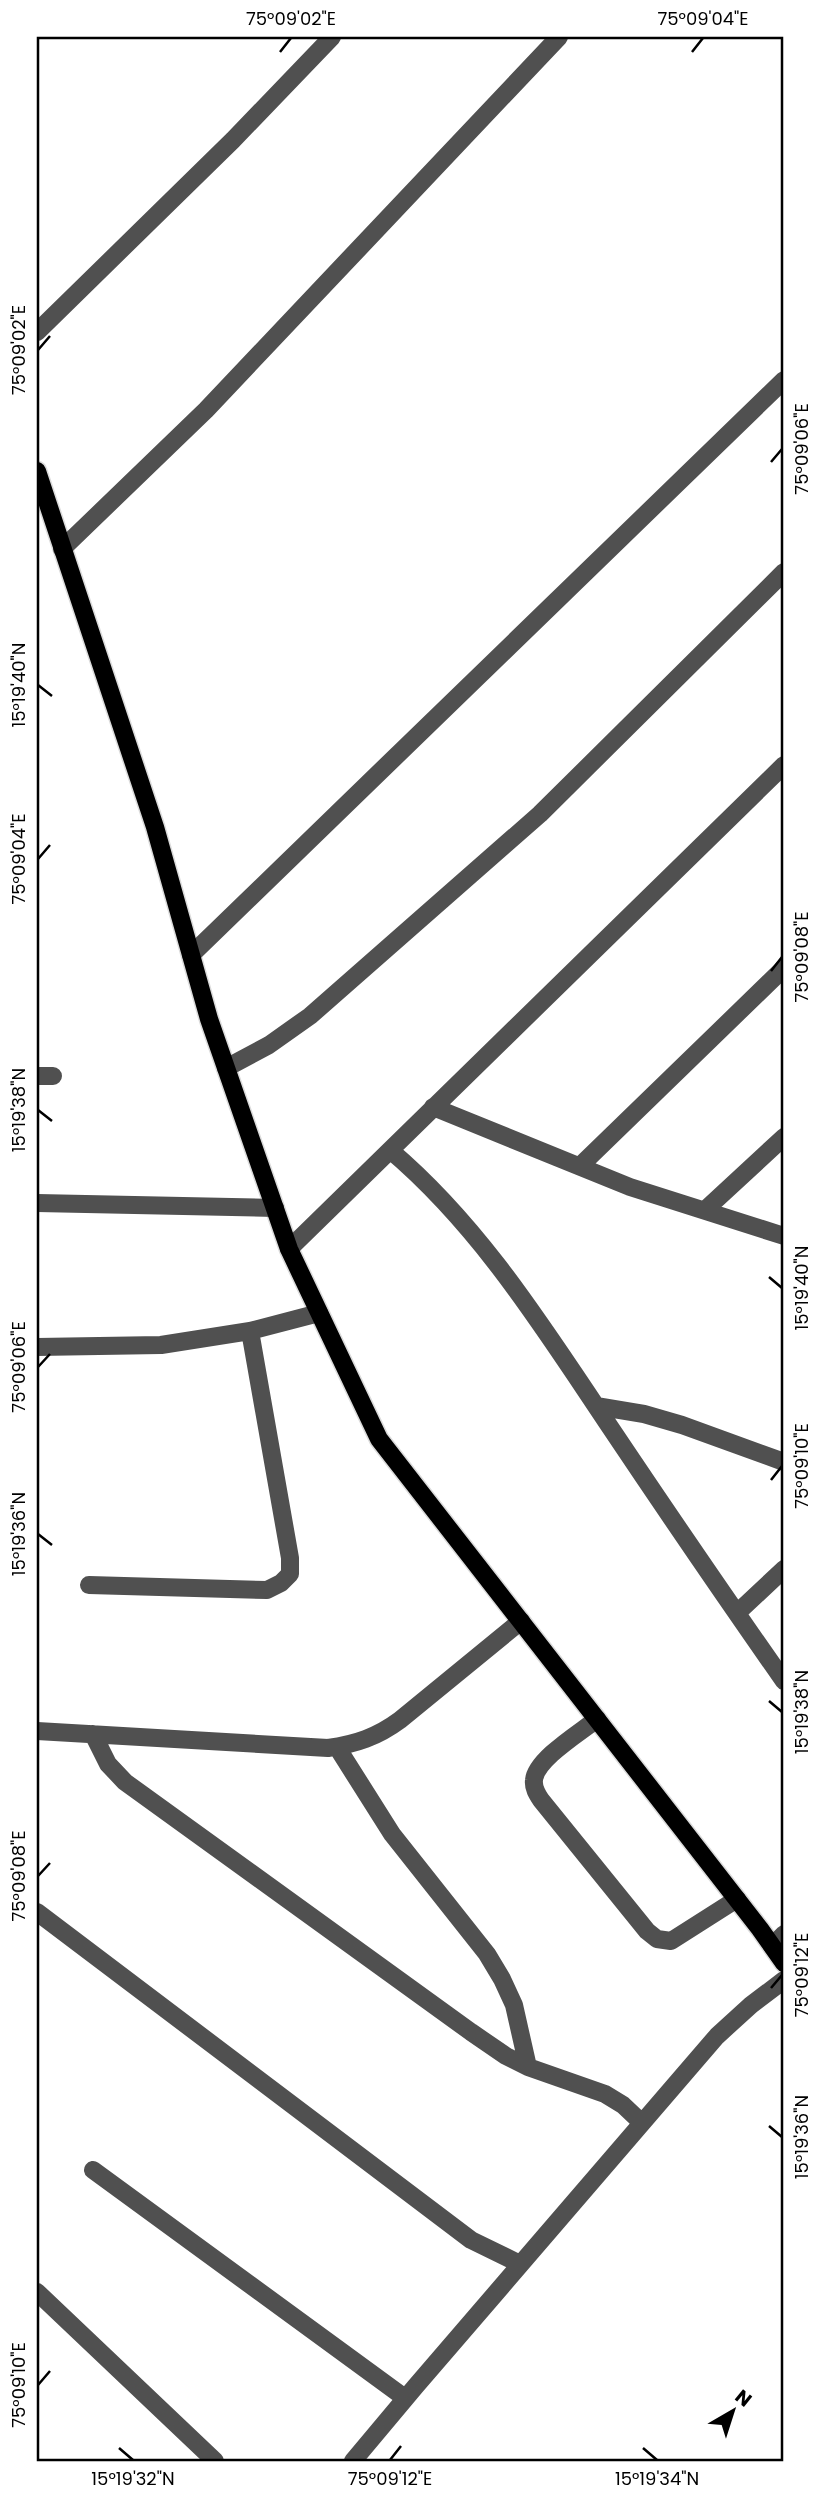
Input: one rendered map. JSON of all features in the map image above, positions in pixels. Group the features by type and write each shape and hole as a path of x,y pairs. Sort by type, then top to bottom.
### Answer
{"main road":[{"path":"37,471 155,827 209,1019 289,1249 379,1439 737,1899 778,1940 784,1963"}],"street":[{"path":"37,332 233,140 332,37"},
{"path":"62,549 206,410 559,37"},
{"path":"191,955 784,380"},
{"path":"226,1068 269,1045 310,1016 529,823 784,572"},
{"path":"289,1249 784,765"},
{"path":"580,1166 784,968"},
{"path":"433,1107 630,1186 784,1236"},
{"path":"705,1210 784,1136"},
{"path":"390,1150 420,1175 487,1251 531,1310 784,1681"},
{"path":"37,1203 275,1208"},
{"path":"37,1347 161,1345 250,1331 319,1313"},
{"path":"89,1585 267,1590 281,1583 290,1574 290,1558 250,1331"},
{"path":"596,1406 644,1414 682,1425 784,1462"},
{"path":"737,1613 784,1569"},
{"path":"37,1731 337,1747 360,1743 380,1734 521,1621"},
{"path":"597,1719 541,1763 534,1777 534,1789 541,1800 647,1931 657,1939 671,1941 737,1899"},
{"path":"93,1734 108,1764 125,1783 471,2032 506,2056 528,2067 605,2094 623,2105 642,2123"},
{"path":"337,1747 391,1834 487,1954 502,1979 514,2005 528,2067"},
{"path":"37,1912 471,2240 520,2264"},
{"path":"353,2461 717,2036 784,1980"},
{"path":"93,2170 405,2398"},
{"path":"37,2292 215,2461"}]}
